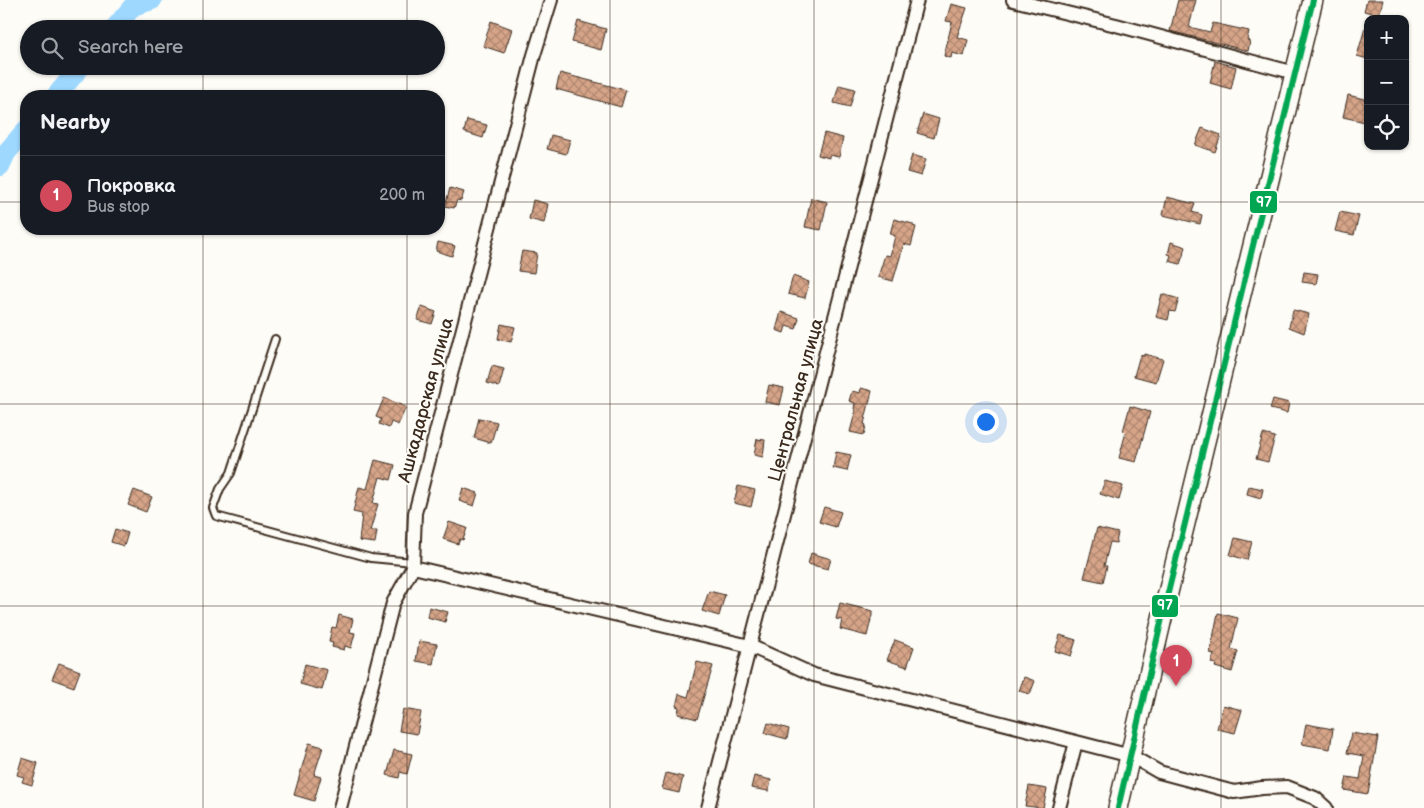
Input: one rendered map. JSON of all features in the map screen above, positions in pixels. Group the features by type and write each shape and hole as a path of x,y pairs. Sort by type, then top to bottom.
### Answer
{"main road":[{"path":"1118,808 1166,601 1313,0"}],"street":[{"name":"Ашкадарская улица","path":"340,808 393,603 413,564 415,513 534,54 551,0"},
{"name":"Центральная улица","path":"708,808 918,0"},
{"path":"1013,0 1116,25 1295,73"},
{"path":"413,564 750,646 814,675 1131,756 1159,772 1234,792 1287,787 1315,798 1326,808"},
{"path":"1059,808 1076,742"}],"lane":[{"path":"275,339 231,473 220,489 213,508 216,516 371,558 413,564"}],"building":[{"path":"1178,0 1196,0 1189,27 1210,32 1213,23 1249,31 1247,40 1250,41 1248,51 1170,31"},
{"path":"1367,0 1383,0 1379,15 1364,11"},
{"path":"951,4 967,8 957,37 968,40 964,56 952,53 951,58 944,56 952,22 946,21"},
{"path":"491,21 512,29 504,53 483,46"},
{"path":"578,21 606,29 601,50 572,42"},
{"path":"1364,32 1364,58 1357,56"},
{"path":"1215,61 1236,67 1231,89 1210,83"},
{"path":"560,73 626,90 621,107 556,89"},
{"path":"839,85 855,89 850,107 834,103"},
{"path":"1348,95 1364,99 1364,122 1343,117"},
{"path":"923,114 939,119 934,138 917,133"},
{"path":"467,120 487,125 483,138 464,132"},
{"path":"1202,128 1221,135 1215,152 1195,145"},
{"path":"824,133 843,138 839,157 829,155 829,158 818,155"},
{"path":"551,135 570,140 566,154 547,149"},
{"path":"912,155 926,159 921,176 907,172"},
{"path":"450,188 464,192 461,201 457,200 454,208 445,206"},
{"path":"1167,197 1195,204 1192,212 1202,215 1200,224 1163,215"},
{"path":"811,198 827,202 821,230 805,227"},
{"path":"533,200 548,204 544,223 529,219"},
{"path":"1340,212 1359,216 1354,235 1335,231"},
{"path":"894,219 913,224 916,227 911,246 904,244 893,281 878,277 885,255 890,256 895,236 890,234"},
{"path":"438,242 455,246 452,256 436,251"},
{"path":"1171,242 1186,247 1180,264 1169,261 1171,255 1168,254"},
{"path":"522,251 537,253 534,273 518,271"},
{"path":"1304,272 1318,274 1316,284 1302,282"},
{"path":"793,276 809,282 805,298 788,294"},
{"path":"1162,294 1179,299 1175,312 1170,311 1168,320 1156,317"},
{"path":"422,307 436,312 432,324 417,320"},
{"path":"1293,310 1309,314 1304,333 1289,327"},
{"path":"781,312 799,318 796,329 786,326 784,333 776,330"},
{"path":"501,324 515,327 511,342 498,339"},
{"path":"1144,354 1163,359 1156,382 1134,376 1140,355 1144,356"},
{"path":"492,366 504,369 499,387 487,383"},
{"path":"769,385 784,388 780,405 765,402"},
{"path":"861,388 872,391 864,424 866,425 864,435 850,432 856,409 854,409 855,403 849,401 852,391 860,393"},
{"path":"384,398 406,407 398,425 391,422 389,428 379,424 381,419 376,417"},
{"path":"1273,399 1289,403 1287,413 1270,409"},
{"path":"1130,406 1150,412 1136,462 1119,458 1126,432 1123,431"},
{"path":"479,418 497,422 491,443 474,438"},
{"path":"1263,434 1275,437 1268,462 1256,459"},
{"path":"757,439 765,440 763,457 754,455"},
{"path":"836,452 851,455 847,471 833,468"},
{"path":"375,460 395,465 391,480 380,477 373,503 378,504 370,531 377,531 375,543 359,541 362,514 353,512 359,487 367,489"},
{"path":"1105,481 1123,486 1119,500 1100,494"},
{"path":"738,486 755,490 751,507 734,503"},
{"path":"1249,486 1263,489 1261,498 1247,494"},
{"path":"463,488 478,493 474,506 459,501"},
{"path":"134,490 152,497 146,512 128,505"},
{"path":"824,507 841,512 836,527 819,522"},
{"path":"449,522 467,528 463,540 460,539 458,544 443,539"},
{"path":"1097,528 1118,533 1116,543 1110,542 1104,566 1107,566 1103,582 1084,578"},
{"path":"115,529 128,533 124,546 111,542"},
{"path":"1235,538 1252,542 1247,560 1230,555"},
{"path":"811,553 831,559 828,569 808,564"},
{"path":"709,591 725,595 719,616 702,611"},
{"path":"840,603 873,611 867,636 840,629 842,620 836,619"},
{"path":"429,607 448,612 445,622 427,617"},
{"path":"1218,613 1238,618 1231,649 1238,651 1232,672 1215,667 1216,664 1211,663 1214,654 1210,653"},
{"path":"339,615 353,619 350,632 355,633 351,648 345,646 344,650 332,647 333,643 329,642 332,627 336,628"},
{"path":"1060,635 1076,640 1071,656 1055,651"},
{"path":"895,640 914,647 907,667 887,660"},
{"path":"419,641 437,644 433,664 416,661"},
{"path":"697,662 713,666 697,719 678,714 679,707 676,706 679,694 688,697"},
{"path":"59,663 80,671 74,687 52,679"},
{"path":"305,664 327,670 322,690 300,684"},
{"path":"1024,677 1035,681 1030,694 1019,691"},
{"path":"1223,705 1242,710 1235,733 1217,729"},
{"path":"403,709 421,712 417,734 399,731"},
{"path":"768,723 789,729 787,739 765,733"},
{"path":"1306,724 1333,729 1330,749 1302,744"},
{"path":"1351,733 1378,737 1368,794 1344,790 1347,777 1360,779 1364,756 1347,753"},
{"path":"309,743 323,747 314,775 321,777 314,801 294,795"},
{"path":"394,750 412,754 407,774 400,772 399,778 387,775"},
{"path":"22,758 38,763 32,785 22,782 24,777 17,775"},
{"path":"666,773 683,777 679,793 662,789"},
{"path":"754,776 771,780 769,791 751,788"},
{"path":"1029,786 1047,789 1043,808 1025,806"}],"waterway":[{"path":"121,20 133,6 152,0"},
{"path":"61,90 74,75"},
{"path":"0,166 6,153 20,137"}],"transit line":[{"name":"97","path":"1118,808 1166,601 1313,0"}],"place":[{"name":"Покровка","path":"1176,686"}]}
